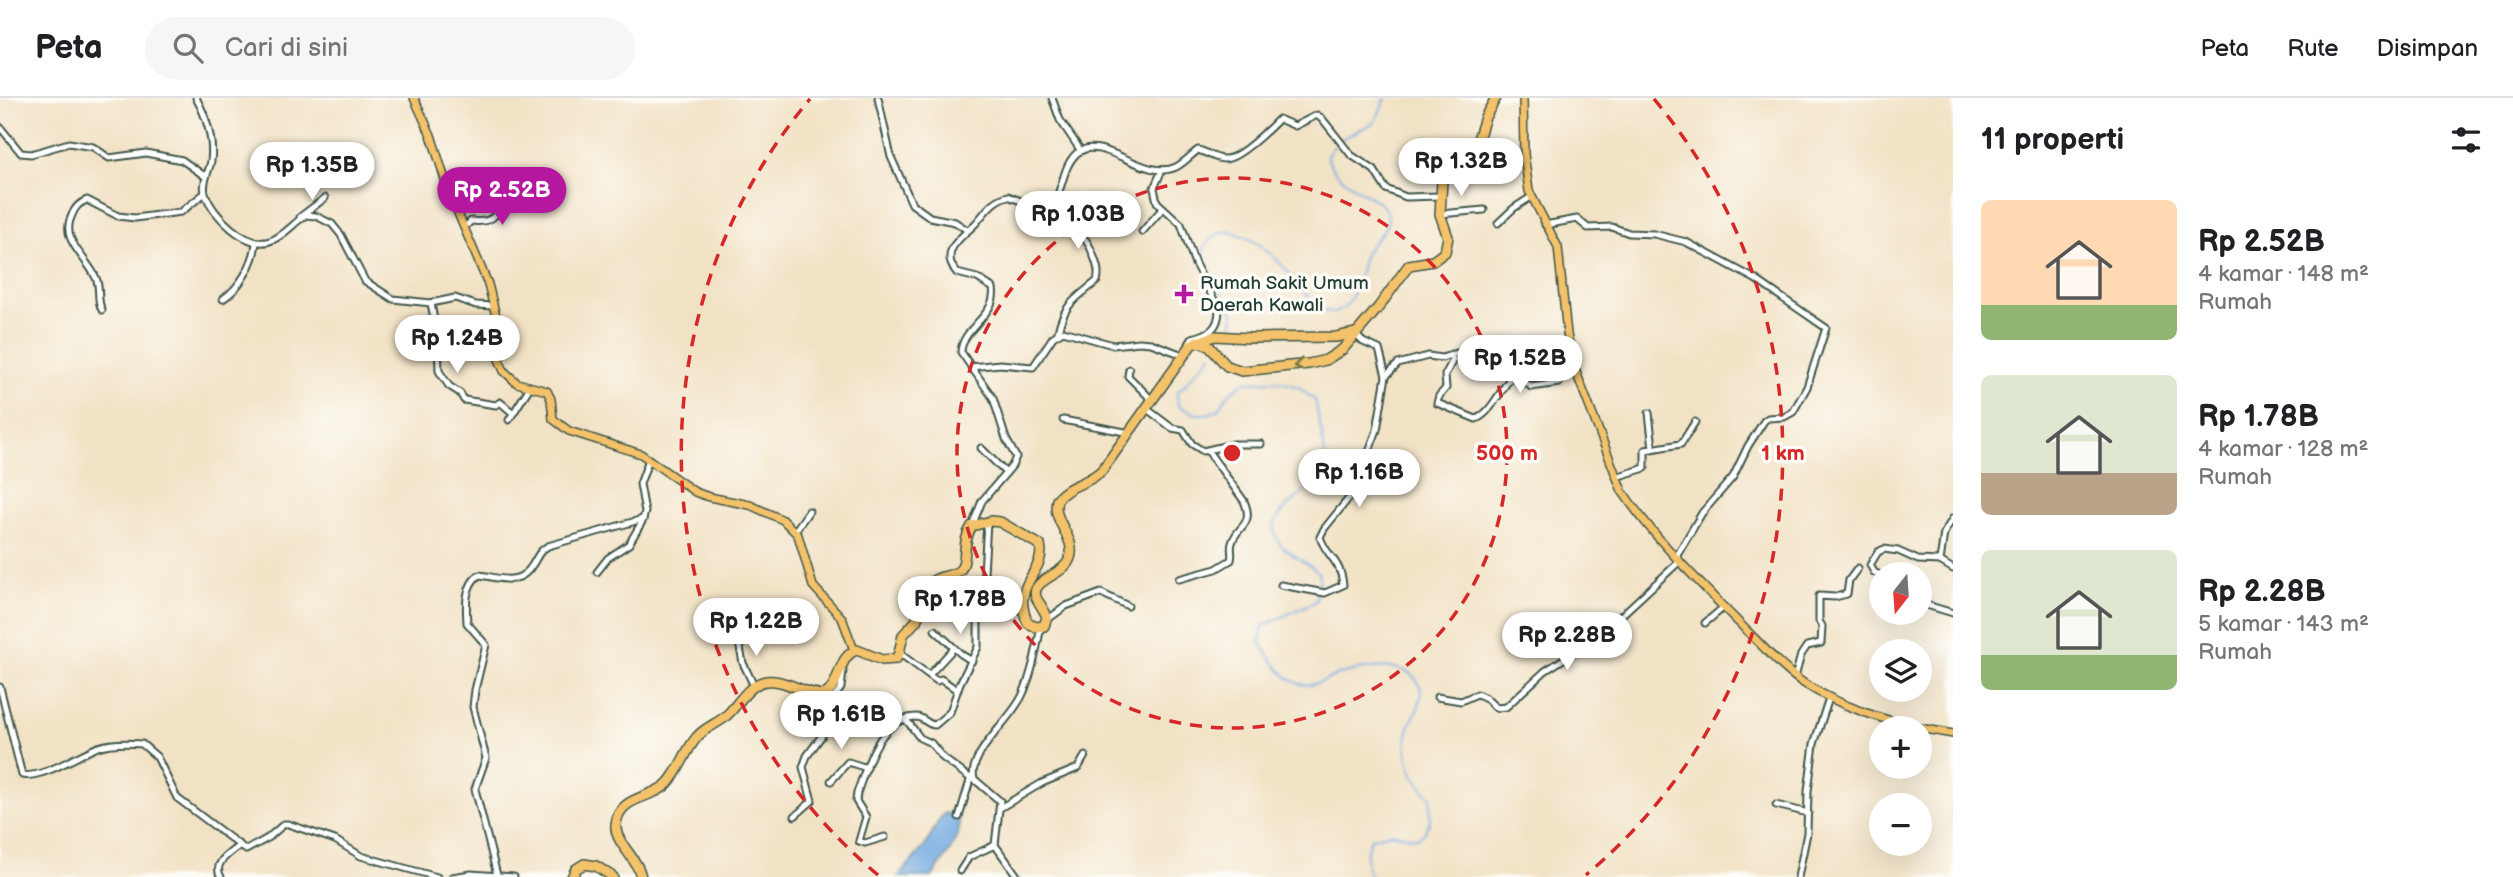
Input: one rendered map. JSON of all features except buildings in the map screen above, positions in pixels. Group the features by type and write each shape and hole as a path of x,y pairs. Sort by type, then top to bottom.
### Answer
{"highway":[{"path":"1190,348 1211,348 1225,365 1251,370 1309,364 1326,360 1338,353 1390,292 1409,265 1433,261 1445,252 1448,237 1440,214 1442,181 1449,168 1472,155 1476,149 1485,117 1496,98"},
{"path":"641,877 634,858 617,833 615,824 619,815 633,800 664,787 699,734 726,717 759,682 770,681 825,695 835,686 845,659 854,650 888,661 896,659 903,635 916,621 933,581 956,573 962,567 964,540 972,526 987,521 1005,524 1040,545 1042,557 1025,587 1023,604 1028,624 1044,624 1046,614 1036,597 1036,588 1041,581 1066,566 1071,552 1057,517 1057,500 1065,491 1098,475 1190,348 1215,336 1336,337 1355,333"},
{"path":"572,877 576,869 584,864 596,866 613,877"}],"main road":[{"path":"414,98 424,116 440,168 488,284 496,321 494,346 504,371 511,380 543,389 548,393 552,419 563,429 649,458 695,492 767,511 783,520 795,531 813,586 847,625 854,650"},
{"path":"1523,98 1524,154 1531,197 1561,254 1570,350 1616,477 1635,509 1678,559 1795,677 1829,698 1872,716"},
{"path":"1932,730 1953,734"}],"street":[{"path":"196,98 203,112 210,140 211,154 205,193 228,226 256,243 278,238 306,211 325,198"},
{"path":"878,98 891,157 912,204 930,217 955,222 967,230"},
{"path":"1052,98 1060,120 1081,151"},
{"path":"972,526 982,501 1016,457 1006,439 993,398 961,352 962,344 988,310 994,294 993,288 987,282 957,273 952,266 953,244 992,203 1006,196 1036,207 1053,203 1067,166 1081,151 1098,149 1162,170 1176,167 1198,150 1228,159 1262,135 1280,118 1296,126 1317,115 1353,157 1374,170 1381,184 1389,191 1406,197 1440,196"},
{"path":"0,127 17,151 26,154 69,143 93,147 109,158 138,152 178,159 206,177"},
{"path":"1058,333 1069,331 1113,345 1139,342 1190,348 1192,338 1211,332 1214,328 1219,309 1195,264 1181,224 1157,202 1154,188 1162,170"},
{"path":"102,310 99,304 98,282 68,234 68,222 78,205 87,200 118,216 135,218 181,212 205,193"},
{"path":"465,227 471,221 484,223 490,220 509,195"},
{"path":"1498,223 1531,197"},
{"path":"971,367 1000,364 1033,367 1058,333 1066,309 1075,298 1097,281 1098,271 1083,234 1074,230 1031,224 1036,207"},
{"path":"1142,232 1163,208"},
{"path":"1440,214 1484,210"},
{"path":"298,220 310,215 332,224 341,235 365,281 396,300 431,303 453,298 476,305 493,306"},
{"path":"1437,697 1461,701 1477,694 1486,698 1496,708 1506,708 1545,671 1607,630 1678,559 1708,505 1733,478 1763,421 1784,417 1793,412 1807,387 1826,328 1755,279 1681,240 1651,233 1627,233 1612,227 1588,228 1577,219 1545,225"},
{"path":"223,299 236,286 252,262 256,243"},
{"path":"431,303 438,343 438,368 447,384 460,393 464,400 496,405 500,402 513,413"},
{"path":"1281,585 1319,592 1340,588 1343,582 1337,561 1322,544 1320,534 1353,493 1377,430 1386,376 1379,349 1363,342 1355,333"},
{"path":"1386,376 1398,364 1429,356 1443,358 1451,354 1509,355 1570,350"},
{"path":"1451,354 1452,360 1444,376 1445,389 1438,397 1437,403 1477,419 1486,412 1505,382 1515,372"},
{"path":"1509,355 1515,372 1533,388 1559,383"},
{"path":"1129,369 1128,376 1150,404 1172,428 1183,430 1197,448 1208,451 1233,444 1261,444"},
{"path":"509,420 530,387"},
{"path":"1649,413 1653,448"},
{"path":"1063,420 1130,433"},
{"path":"1616,477 1645,468 1643,452 1681,444 1695,422"},
{"path":"981,448 1006,473"},
{"path":"1179,579 1216,569 1231,560 1232,542 1245,522 1244,501 1208,451"},
{"path":"597,572 608,558 629,544 644,517 645,506 640,484 649,458"},
{"path":"795,531 809,511"},
{"path":"497,875 475,789 486,758 473,707 486,645 467,623 467,595 470,586 479,575 502,580 511,579 530,569 540,552 548,546 596,534 644,517"},
{"path":"1940,561 1944,533 1953,518"},
{"path":"885,837 865,843 859,841 866,817 857,804 856,797 883,735 904,720 918,717 930,725 936,725 950,712 980,637 978,602 984,574 987,521"},
{"path":"1872,562 1878,552 1884,549 1898,551 1918,561 1940,561 1953,569"},
{"path":"1795,677 1801,655 1807,646 1821,642 1819,595 1835,597 1847,594 1849,580 1858,568"},
{"path":"959,817 979,753 1003,725 1027,685 1044,624 1066,606 1102,593 1128,606"},
{"path":"1705,623 1724,607"},
{"path":"1932,607 1953,613"},
{"path":"935,630 972,661"},
{"path":"738,638 743,663 754,686"},
{"path":"929,675 954,648"},
{"path":"795,816 812,801 803,767 807,756 823,734 833,699 842,686 845,668 852,656 865,653"},
{"path":"899,653 937,681 942,680 957,690"},
{"path":"0,687 22,775 50,771 63,762 83,757 99,747 142,744 157,757 177,798 249,850 284,824 288,824 335,840 360,856 437,877"},
{"path":"1798,877 1806,842 1814,744 1829,698"},
{"path":"904,720 920,738 931,743 944,758 998,799 1000,808 995,845 1018,877"},
{"path":"1000,808 1042,783 1078,768 1085,756"},
{"path":"831,781 849,761 867,768"},
{"path":"1776,805 1808,813"},
{"path":"221,877 217,871 220,862 240,845"},
{"path":"960,871 973,855 995,845"},
{"path":"452,877 471,874 514,877"}],"water":[{"path":"945,813 958,816 958,832 932,877 898,877 926,845"}],"waterway":[{"path":"1342,139 1375,122 1386,98"},
{"path":"1228,334 1234,317 1232,310 1213,282 1203,252 1208,242 1219,233 1235,233 1265,249 1317,306 1336,312 1349,302 1357,285 1366,252 1386,227 1388,217 1379,203 1350,184 1332,167 1327,156 1337,142"},
{"path":"1212,354 1177,393 1178,406 1196,414 1208,414 1219,409 1228,395 1244,382 1279,381 1300,388 1316,401 1324,448 1323,467 1314,483 1279,515 1274,534 1284,548 1319,573 1319,589"},
{"path":"1317,594 1316,601 1263,626 1260,642 1287,677 1294,682 1310,685 1353,671 1386,668 1406,671 1413,676 1421,689 1420,703 1408,730 1407,751 1413,775 1431,798 1430,820 1424,834 1417,838 1390,833 1371,838 1366,858 1371,877"}],"place":[{"name":"Rumah Sakit Umum Daerah Kawali","path":"1184,294"}]}
